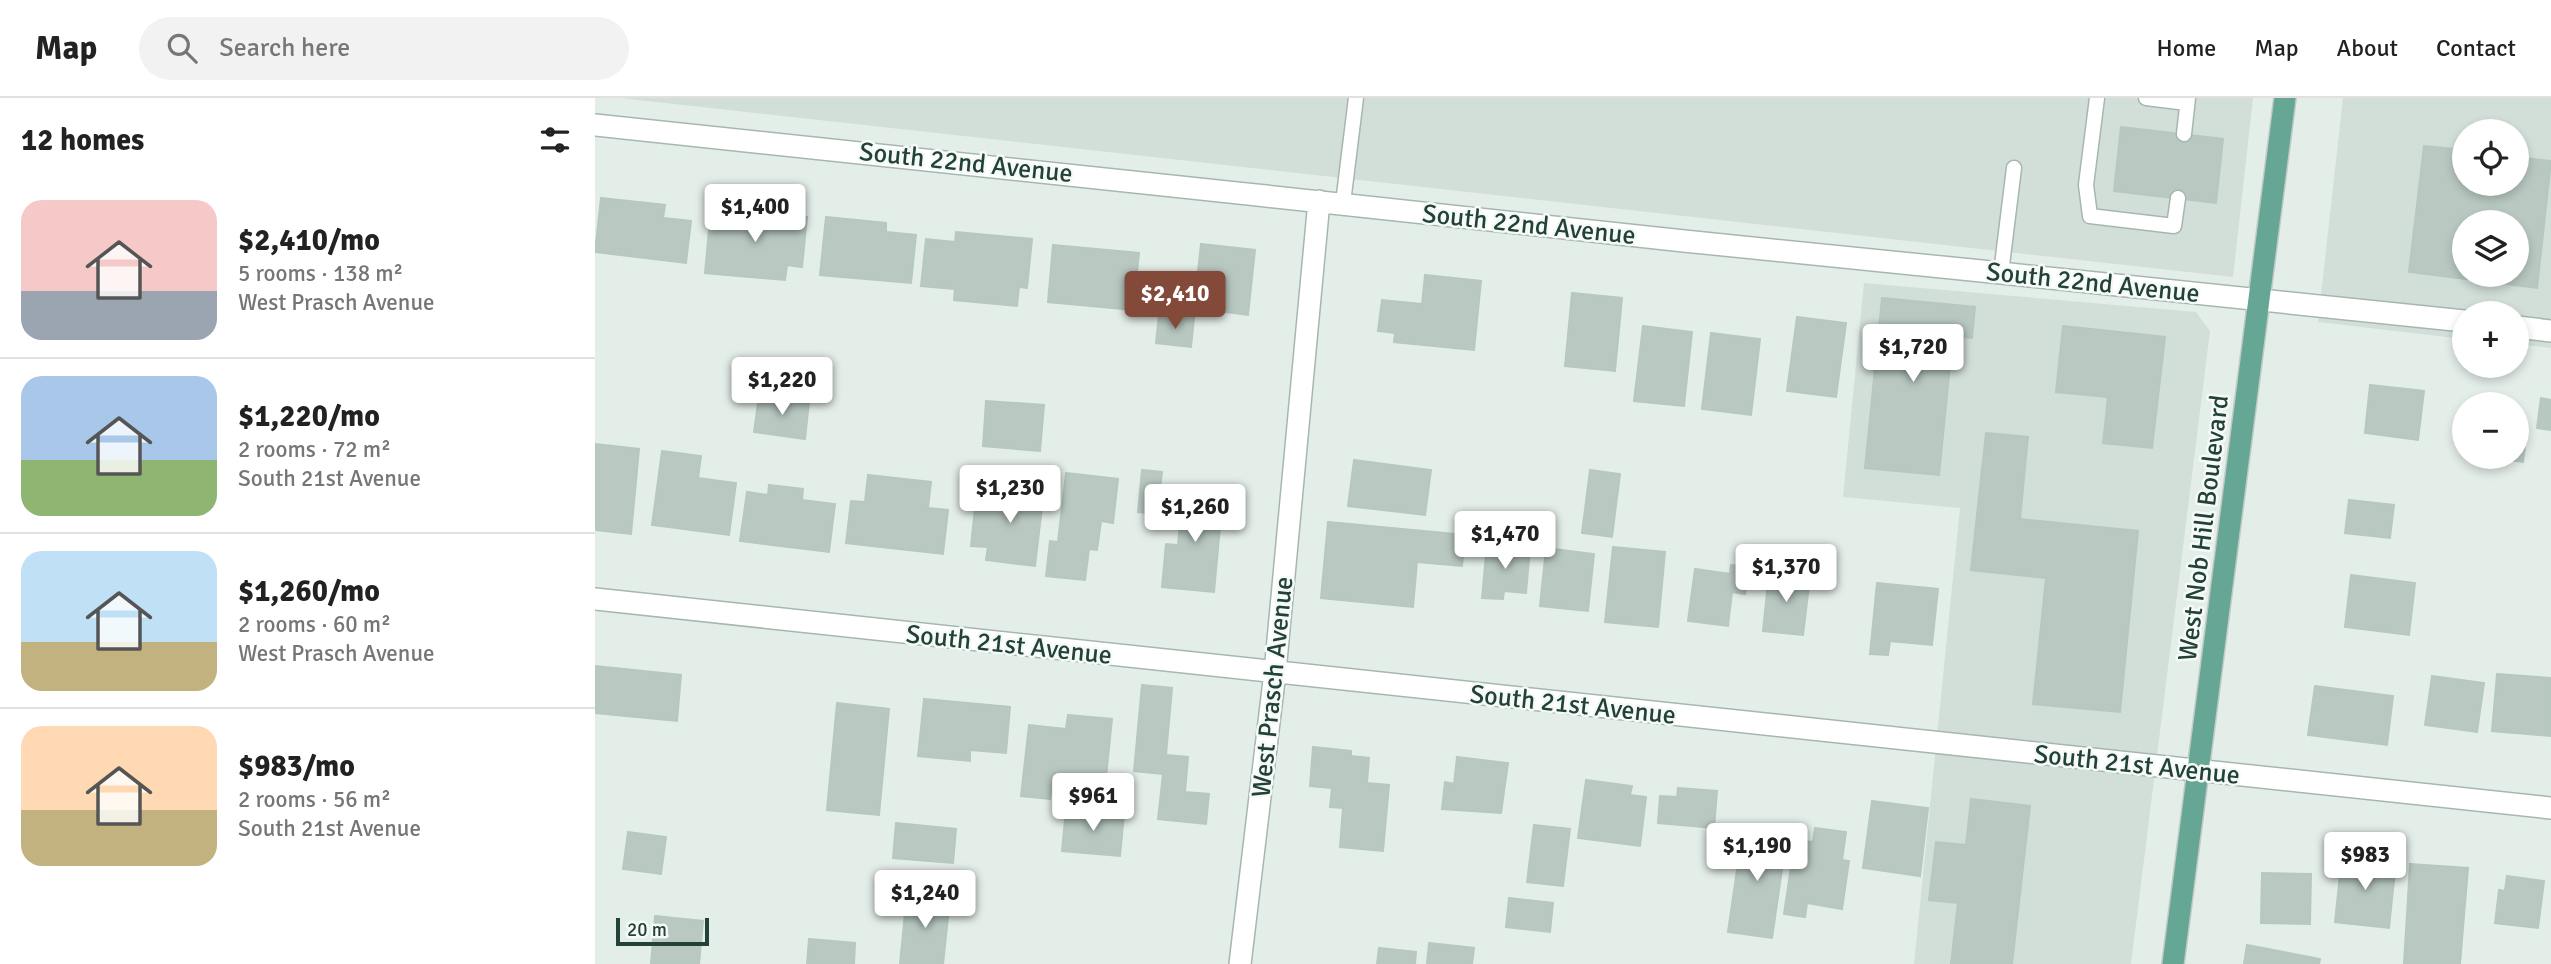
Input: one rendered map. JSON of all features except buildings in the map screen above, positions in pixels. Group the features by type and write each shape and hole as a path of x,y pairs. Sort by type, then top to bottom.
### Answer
{"main road":[{"name":"West Nob Hill Boulevard","path":"2173,964 2262,298 2285,98"}],"street":[{"name":"South 22nd Avenue","path":"595,125 2452,320"},
{"name":"West Prasch Avenue","path":"1240,964 1275,672 1319,201"},
{"path":"2529,328 2551,331"},
{"name":"South 21st Avenue","path":"595,599 2551,808"}],"lane":[{"path":"1343,203 1356,98"},
{"path":"2097,98 2086,184 2090,216 2174,226 2178,198"},
{"path":"2147,98 2187,100 2184,134"},
{"path":"2001,272 2014,168"}],"shaded area":[{"path":"621,98 2253,98 2233,277"},
{"path":"2343,98 2551,98 2551,348 2529,345 2529,301 2452,301 2452,338 2318,322"},
{"path":"1864,283 2196,312 2210,331 2131,964 1914,964 1960,508 1843,497"}]}
